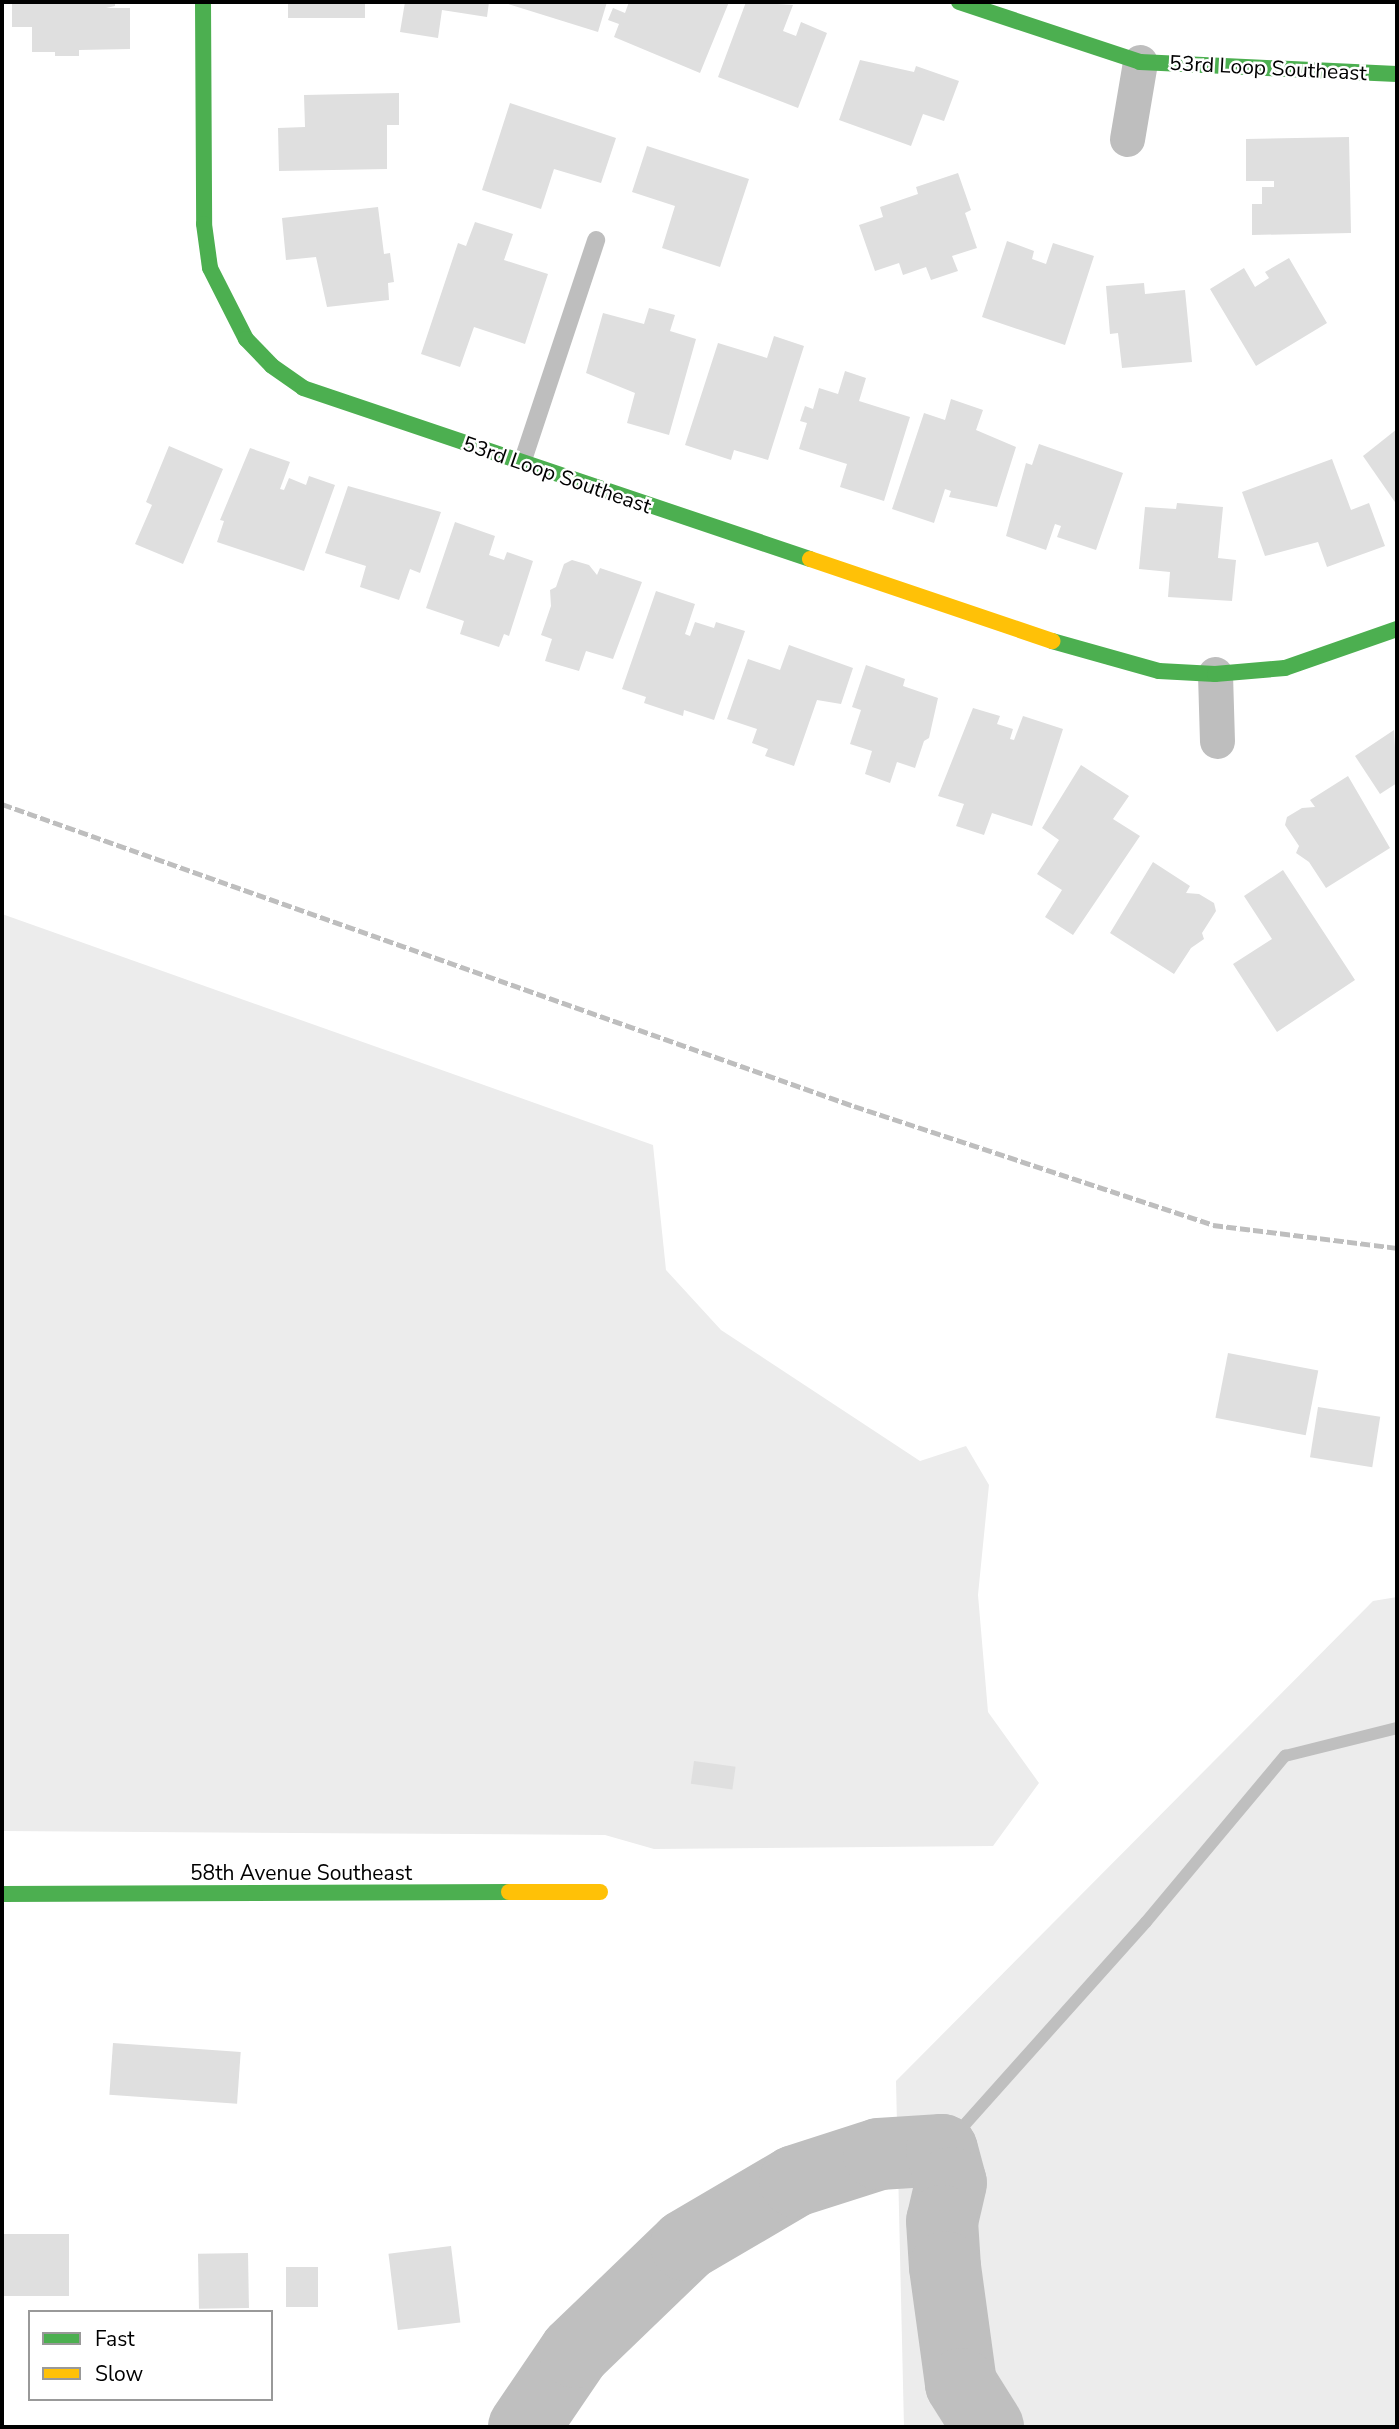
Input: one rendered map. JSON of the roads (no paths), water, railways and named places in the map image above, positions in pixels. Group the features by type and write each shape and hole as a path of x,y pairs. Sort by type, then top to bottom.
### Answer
{"street":[{"name":"53rd Loop Southeast","path":"203,2 204,223 210,268 246,339 272,366 303,388 1101,658 1159,671 1215,674 1285,668 1397,629"},
{"name":"53rd Loop Southeast","path":"959,2 1140,62 1397,74"},
{"name":"53rd Loop Southeast","path":"1127,139 1140,62"},
{"path":"1215,674 1217,741"},
{"name":"58th Avenue Southeast","path":"2,1894 600,1892"}],"lane":[{"path":"522,463 596,240"}],"waterway":[{"path":"942,2150 1146,1922 1285,1756 1397,1728"},
{"path":"524,2427 575,2352 686,2245 795,2181 879,2154 942,2150 951,2183 942,2221 945,2267 961,2384 988,2427"}],"railway":[{"path":"2,804 854,1106 1213,1225 1397,1248"}]}
